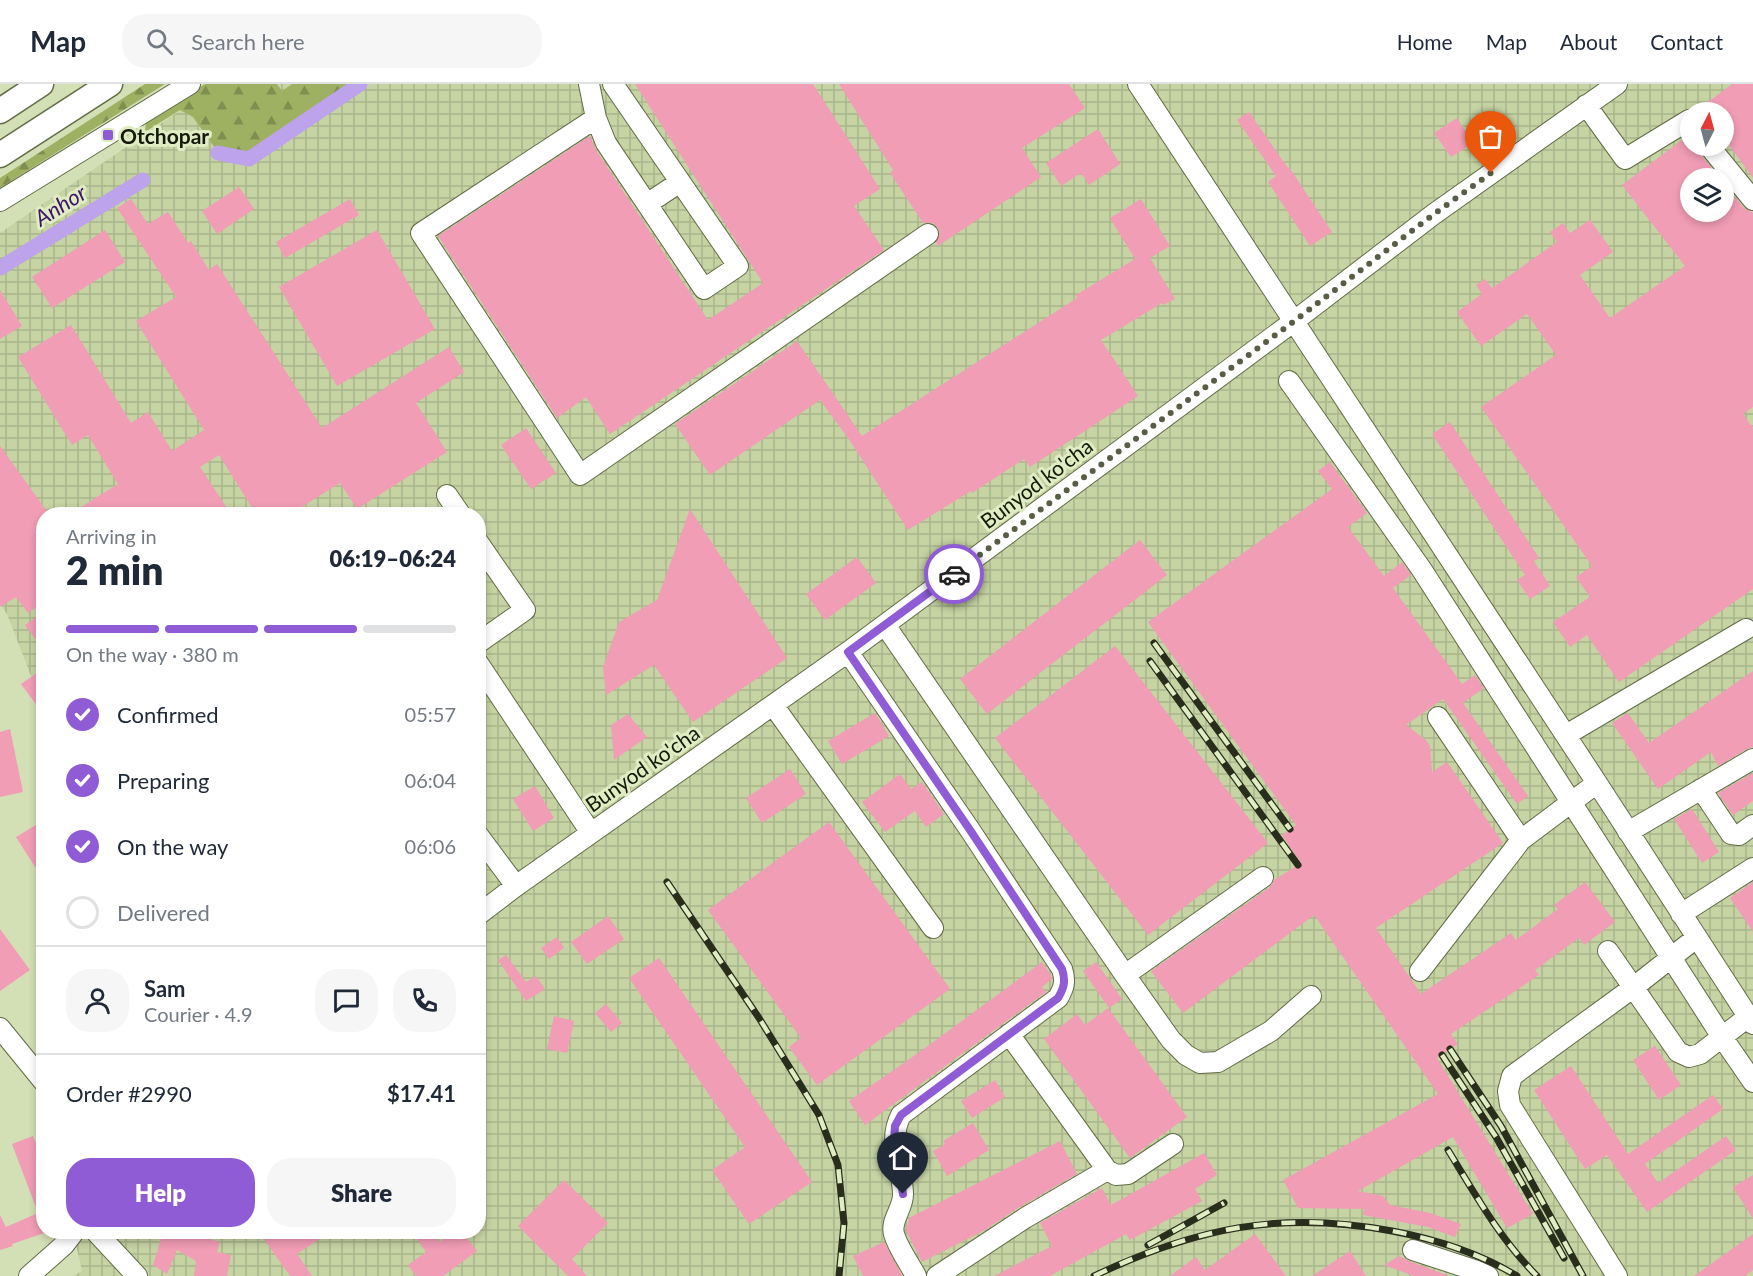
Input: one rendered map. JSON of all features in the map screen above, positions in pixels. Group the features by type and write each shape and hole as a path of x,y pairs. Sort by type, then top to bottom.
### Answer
{"main road":[{"path":"0,111 41,84"},
{"path":"0,155 110,84"}],"street":[{"path":"0,201 190,84"},
{"path":"589,84 596,118 606,143 704,289 738,266 613,84"},
{"path":"1138,84 1751,1021 1722,1037 1700,1054 1689,1057 1678,1052 1608,951"},
{"name":"Bunyod ko'cha","path":"486,909 848,652 1293,322 1434,214 1617,84"},
{"path":"1586,105 1624,159 1680,125"},
{"path":"596,118 421,233 580,475 928,234"},
{"path":"1717,156 1753,200"},
{"path":"647,204 680,182"},
{"path":"1289,381 1422,570 1753,1082"},
{"path":"447,495 455,507"},
{"path":"486,554 525,610 486,637"},
{"path":"885,625 1125,975 1171,1040 1186,1055 1200,1062 1218,1062 1271,1031 1311,996"},
{"path":"1566,735 1746,629"},
{"path":"848,652 970,830 1062,969 1065,978 1058,998 901,1115 895,1126 894,1140 903,1194 902,1204 893,1227 916,1276"},
{"path":"486,675 591,833"},
{"path":"773,705 933,928"},
{"path":"1438,717 1521,840"},
{"path":"1628,832 1753,759"},
{"path":"1420,971 1521,840 1597,783"},
{"path":"1701,789 1731,834 1739,835 1753,825"},
{"path":"486,846 516,886"},
{"path":"1681,914 1753,868"},
{"path":"1125,975 1263,877"},
{"path":"1617,1276 1510,1105 1508,1091 1512,1076 1634,987 1696,938"},
{"path":"0,1028 36,1072"},
{"path":"1009,1034 1107,1170 1116,1175 1128,1174 1173,1144"},
{"path":"937,1276 1025,1218 1107,1170"},
{"path":"32,1275 69,1239"},
{"path":"103,1239 137,1276"},
{"path":"1413,1250 1488,1276"}],"shaded area":[{"path":"219,84 1753,84 1753,1276 73,1276 82,1271 75,1239 486,1239 486,507 36,507 36,689 7,614 0,604 0,233"}],"green space":[{"path":"145,84 165,84 0,188 0,178"},
{"path":"205,84 277,84 282,91 292,84 351,84 248,152 215,148 193,117 180,110 145,132 146,121"}],"building":[{"path":"635,84 813,84 880,189 854,206 884,250 610,434 586,397 557,418 438,236 590,136 596,150 708,320 763,283"},
{"path":"839,84 1069,84 1085,108 1022,148 1041,177 938,246 936,242 940,234 938,228 933,223 923,223 890,173 893,170"},
{"path":"1732,84 1753,84 1753,178 1734,152 1734,102 1708,102"},
{"path":"1249,112 1332,232 1310,246 1268,182 1276,176 1237,120"},
{"path":"1457,118 1473,143 1451,157 1434,133"},
{"path":"1098,129 1120,164 1089,185 1081,173 1061,186 1046,163"},
{"path":"1680,142 1680,156 1702,156 1712,168 1680,168 1680,222 1734,222 1734,196 1744,208 1753,213 1753,407 1743,414 1753,428 1753,589 1619,682 1587,635 1570,647 1553,622 1590,597 1576,577 1592,566 1481,407 1556,355 1527,314 1481,346 1457,312 1482,294 1476,285 1485,279 1492,288 1557,242 1550,232 1563,223 1570,233 1590,220 1613,252 1580,275 1610,318 1685,266 1622,185"},
{"path":"239,187 254,209 217,234 202,211"},
{"path":"131,199 148,224 168,212 188,243 191,241 209,270 217,264 322,428 449,347 464,372 416,403 447,452 360,507 356,507 340,483 302,507 252,507 219,455 200,467 226,507 81,507 118,484 88,435 72,445 18,357 71,325 131,423 148,412 172,451 204,430 136,321 176,297 117,208"},
{"path":"350,199 359,215 285,258 276,242"},
{"path":"1141,199 1170,246 1150,258 1175,299 1163,305 1162,303 1101,340 1138,396 1030,467 1024,459 972,493 971,491 908,530 848,438 820,400 710,475 675,424 797,341 862,436 1077,298 1076,295 1135,259 1110,218"},
{"path":"105,230 125,262 52,308 32,277"},
{"path":"377,230 435,329 337,386 279,287"},
{"path":"0,290 22,326 0,339"},
{"path":"1450,422 1539,558 1534,561 1550,586 1530,599 1517,580 1525,575 1432,434"},
{"path":"526,428 556,473 531,489 501,445"},
{"path":"0,446 44,507 36,507 36,608 28,613 16,597 0,607"},
{"path":"1330,462 1367,513 1348,527 1384,576 1402,562 1411,575 1393,588 1462,684 1475,675 1484,688 1463,703 1528,796 1517,804 1443,699 1406,725 1426,740 1430,746 1432,772 1447,762 1503,843 1376,928 1421,994 1511,933 1516,940 1558,909 1554,905 1585,882 1615,922 1584,945 1579,938 1535,970 1539,975 1451,1034 1458,1044 1437,1058 1533,1214 1507,1228 1453,1137 1358,1191 1383,1196 1390,1205 1430,1213 1461,1224 1455,1237 1428,1227 1363,1215 1364,1209 1298,1208 1283,1180 1438,1094 1314,915 1183,1013 1151,971 1270,887 1274,880 1301,863 1282,835 1296,825 1148,622 1332,489 1318,471"},
{"path":"690,509 787,658 693,722 654,665 606,695 603,667 619,622 657,600"},
{"path":"1140,540 1167,575 987,714 960,679"},
{"path":"857,557 876,583 825,620 806,594"},
{"path":"36,617 36,640 25,625"},
{"path":"1115,646 1268,843 1148,935 995,738"},
{"path":"1753,671 1753,747 1718,766 1711,752 1658,789 1612,723 1628,713 1649,743"},
{"path":"36,674 36,704 21,684"},
{"path":"875,713 889,736 842,764 828,741"},
{"path":"628,714 647,737 614,760 611,725"},
{"path":"10,729 23,792 0,797 0,732"},
{"path":"790,769 806,794 762,823 746,798"},
{"path":"1753,773 1753,801 1733,815 1718,793"},
{"path":"900,774 911,789 922,782 944,814 926,827 915,811 885,832 862,802"},
{"path":"535,786 554,818 533,831 513,799"},
{"path":"1692,809 1719,852 1702,863 1674,819"},
{"path":"829,822 950,989 817,1085 789,1047 801,1038 708,910"},
{"path":"36,825 36,868 16,837"},
{"path":"1753,882 1753,932 1730,898"},
{"path":"608,916 624,939 587,964 571,942"},
{"path":"0,929 30,970 0,991"},
{"path":"557,937 564,948 549,959 541,948"},
{"path":"506,955 526,982 536,976 545,989 526,1001 498,960"},
{"path":"659,958 812,1182 749,1224 712,1170 745,1147 629,978"},
{"path":"1042,962 1052,979 1042,987 1046,992 865,1125 849,1101"},
{"path":"1096,962 1122,999 1109,1008 1083,971"},
{"path":"606,1004 622,1023 611,1032 595,1013"},
{"path":"1108,1008 1187,1117 1130,1158 1044,1039 1077,1014 1085,1025"},
{"path":"554,1016 574,1021 567,1053 547,1049"},
{"path":"1655,1046 1681,1085 1659,1100 1633,1060"},
{"path":"1571,1066 1628,1154 1713,1095 1723,1109 1645,1164 1658,1183 1726,1136 1736,1150 1647,1212 1607,1155 1585,1169 1534,1090"},
{"path":"995,1080 1005,1097 972,1118 961,1101"},
{"path":"973,1123 989,1150 947,1176 933,1151 945,1144 943,1141"},
{"path":"33,1136 36,1143 36,1208 12,1144"},
{"path":"1060,1141 1077,1174 985,1230 922,1262 906,1231 909,1218"},
{"path":"1204,1153 1217,1175 1195,1189 1202,1201 1130,1240 1126,1234 1050,1276 994,1276 1052,1246 1040,1223 1102,1188 1111,1205"},
{"path":"1753,1175 1753,1219 1733,1187"},
{"path":"564,1180 608,1223 572,1259 587,1276 568,1276 518,1226"},
{"path":"36,1214 36,1236 0,1250 0,1215 6,1227"},
{"path":"1255,1234 1286,1276 1170,1276 1196,1257 1205,1270"},
{"path":"1753,1234 1753,1270 1745,1276 1694,1276"},
{"path":"161,1239 210,1239 220,1242 217,1252 231,1255 227,1276 194,1276 196,1261 177,1250 167,1274 153,1265"},
{"path":"264,1239 320,1239 297,1254 312,1276 290,1276"},
{"path":"417,1239 437,1239 439,1242 443,1239 468,1239 477,1251 443,1276 416,1276 408,1265 426,1252"},
{"path":"884,1242 902,1276 863,1276 853,1256"},
{"path":"1350,1251 1366,1276 1312,1276"},
{"path":"1399,1256 1449,1276 1414,1276 1384,1265"}],"waterway":[{"name":"Anhor","path":"218,153 249,159 360,84"},
{"name":"Anhor","path":"0,268 143,180"}],"railway":[{"path":"1154,643 1290,829"},
{"path":"1150,661 1298,865"},
{"path":"667,882 759,1018 819,1115 838,1165 844,1223 839,1276"},
{"path":"1450,1049 1501,1126 1583,1276"},
{"path":"1442,1055 1496,1137 1564,1258"},
{"path":"1448,1150 1511,1247 1537,1276"},
{"path":"1148,1245 1224,1203"},
{"path":"1094,1276 1131,1259 1203,1235 1276,1223 1313,1222 1351,1225 1424,1238 1472,1254 1517,1276"}],"way so far":[{"path":"954,574 1491,173"}],"place":[{"name":"Otchopar","path":"108,135"}],"route":[{"path":"903,1194 894,1140 895,1126 901,1115 1058,998 1065,978 1062,969 984,850 848,652 954,574"}]}
